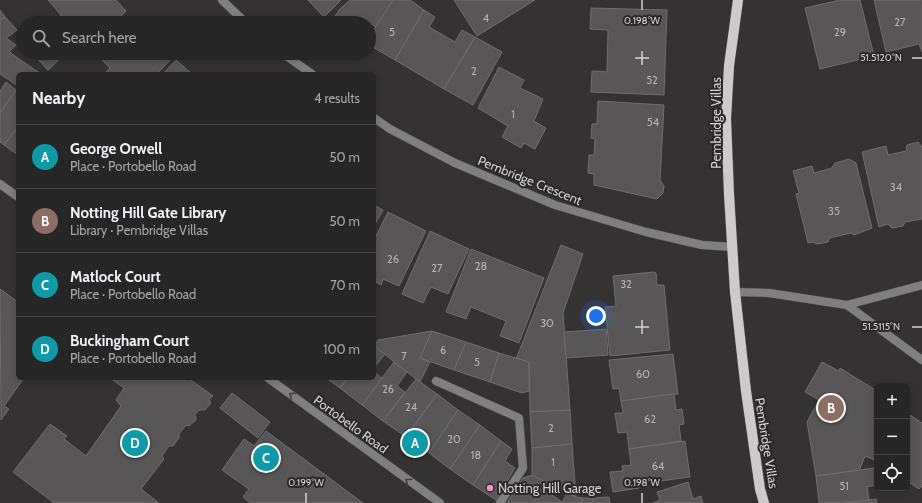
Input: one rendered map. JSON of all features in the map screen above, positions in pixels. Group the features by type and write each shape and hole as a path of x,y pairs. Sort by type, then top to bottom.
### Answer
{"main road":[{"name":"Pembridge Villas","path":"738,0 729,66 726,119 735,292 746,390 764,503"}],"street":[{"path":"222,0 239,16"},
{"path":"292,60 309,72"},
{"name":"Pembridge Crescent","path":"376,119 390,129 455,163 555,205 646,232 702,245 733,247"},
{"path":"0,184 16,196"},
{"path":"735,292 769,293 847,304 922,285"},
{"path":"847,304 922,360"},
{"name":"Portobello Road","path":"271,380 440,503"},
{"path":"436,381 519,418 523,468 500,503"}],"building":[{"path":"48,0 116,0 126,11 121,16 60,16 61,15"},
{"path":"308,0 341,0 325,16 323,16"},
{"path":"350,0 393,0 376,27 376,16 335,16 340,9"},
{"path":"393,0 410,0 424,10 395,60 376,49 376,26"},
{"path":"454,0 535,0 477,36"},
{"path":"840,0 860,0 874,56 820,69 805,8"},
{"path":"874,0 922,0 922,52 919,44 886,52"},
{"path":"591,8 667,10 664,95 591,92 592,71 607,72 608,30 590,29"},
{"path":"0,10 5,17 0,20"},
{"path":"424,10 435,17 429,27 455,42 462,30 475,37 444,89 395,60"},
{"path":"5,17 16,29 16,31 6,38 16,45 9,52 16,57 16,60 21,60 38,72 16,72 16,85 0,74 0,20"},
{"path":"475,37 502,52 473,105 444,89"},
{"path":"39,60 59,60 48,70"},
{"path":"102,60 170,60 159,72 106,72 110,68"},
{"path":"176,60 190,72 165,72"},
{"path":"499,67 524,80 520,88 543,99 534,121 546,128 535,149 524,143 521,148 502,137 508,126 478,108"},
{"path":"6,82 16,90 0,113 0,91"},
{"path":"16,90 16,130 4,145 0,142 0,113"},
{"path":"598,101 664,105 660,180 664,186 663,193 657,199 594,185 594,174 588,173 589,155 594,155 595,139 591,138 592,124 597,124"},
{"path":"16,130 16,154 4,145"},
{"path":"918,142 922,147 922,219 905,222 903,226 892,228 888,224 879,227 862,152 886,146 888,155 906,151 907,145"},
{"path":"849,159 856,163 872,228 854,235 851,233 829,238 828,242 817,244 813,242 808,243 796,194 799,193 793,171 812,166 814,173 832,168 835,163"},
{"path":"376,206 383,210 376,222"},
{"path":"388,212 426,231 399,286 383,279 381,285 376,282 376,236"},
{"path":"430,231 469,249 448,294 431,287 423,303 402,294"},
{"path":"561,245 583,254 563,313 570,410 530,412 529,362 516,359"},
{"path":"471,249 544,278 519,343 500,336 506,321 471,307 466,319 446,312"},
{"path":"656,273 657,285 664,285 670,350 610,356 605,307 616,306 613,276"},
{"path":"0,289 16,301 16,380 23,380 4,406 9,409 1,420"},
{"path":"606,329 608,355 566,358 564,332"},
{"path":"432,331 420,358 430,362 420,382 376,348 378,340"},
{"path":"432,331 466,342 454,370 420,358"},
{"path":"466,342 499,353 490,382 454,370"},
{"path":"376,347 385,354 376,365"},
{"path":"499,353 529,362 529,391 522,393 490,382"},
{"path":"673,354 678,394 621,401 619,388 613,389 609,360"},
{"path":"394,362 407,372 397,386 405,392 383,421 362,405"},
{"path":"822,362 839,371 840,368 874,389 874,460 865,456 859,471 816,476 807,422 819,400 805,392"},
{"path":"376,374 382,378 362,405 340,388 346,380 376,380"},
{"path":"416,379 437,394 406,437 383,421"},
{"path":"113,380 191,380 213,396 209,399 211,403 205,410 199,410 195,415 196,420 189,426 186,425 179,434 179,438 173,446 169,446 162,456 164,459 141,489 159,503 54,503 13,472 50,424 67,436 64,439 86,456 121,406 116,400 124,388"},
{"path":"329,380 346,380 340,388"},
{"path":"232,393 270,422 258,438 220,408"},
{"path":"437,394 458,410 429,453 406,437"},
{"path":"674,394 676,410 682,409 684,424 679,425 681,441 629,449 627,432 618,433 615,413 623,413 621,401"},
{"path":"458,410 480,425 450,469 429,453"},
{"path":"570,410 572,444 532,448 530,412"},
{"path":"910,415 922,423 922,486 919,489 910,483"},
{"path":"480,425 501,441 473,485 450,469"},
{"path":"266,431 363,503 250,503 243,497 249,489 222,470 244,439 254,446"},
{"path":"501,441 512,449 505,461 515,468 496,500 473,485"},
{"path":"685,441 690,477 638,484 639,488 613,492 610,472 623,471 622,466 631,465 629,449"},
{"path":"572,444 576,497 532,475 532,448"},
{"path":"874,468 874,485 867,487 869,500 843,503 819,503 816,476"},
{"path":"532,475 547,483 533,503 507,503 523,478"},
{"path":"688,482 693,499 701,496 703,503 653,503 660,500 657,492"},
{"path":"543,489 562,502 562,503 533,503"},
{"path":"567,493 583,498 581,503 562,503"},
{"path":"609,497 610,503 593,503 593,498"},
{"path":"583,498 593,498 593,503 581,503"},
{"path":"876,499 877,503 843,503 869,500"}],"place":[{"name":"Notting Hill Gate Library","path":"831,408"},
{"name":"Buckingham Court","path":"135,443"},
{"name":"George Orwell","path":"415,443"},
{"name":"Matlock Court","path":"266,458"},
{"name":"Notting Hill Garage","path":"490,488"}]}
